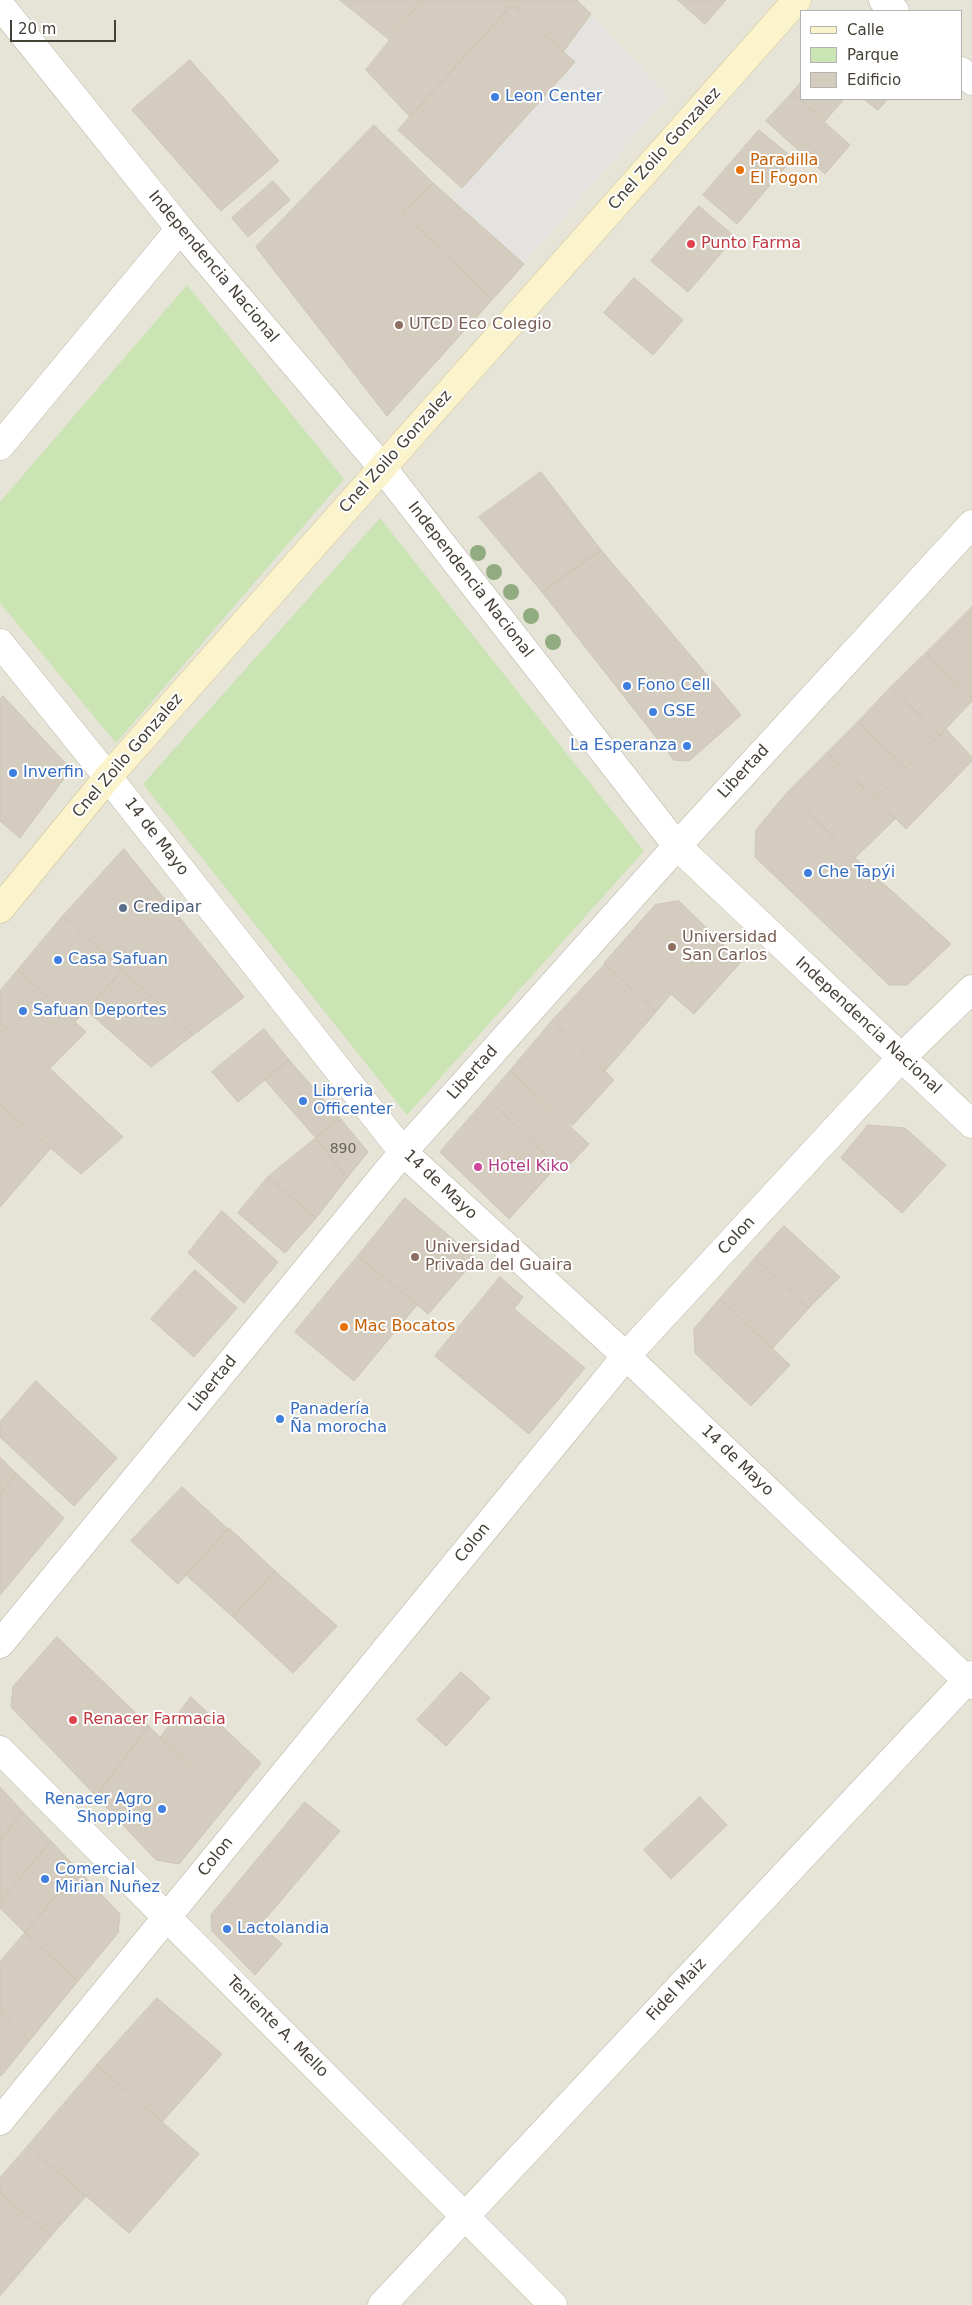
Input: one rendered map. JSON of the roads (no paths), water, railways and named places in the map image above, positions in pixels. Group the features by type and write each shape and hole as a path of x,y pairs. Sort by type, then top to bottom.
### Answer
{"main road":[{"name":"Cnel Zoilo Gonzalez","path":"0,909 108,776 797,0"}],"street":[{"path":"883,0 894,10"},
{"name":"Independencia Nacional","path":"0,5 180,229 382,467 677,846 972,1124"},
{"path":"962,72 972,81"},
{"path":"0,446 180,229"},
{"name":"Libertad","path":"0,1644 403,1152 677,846 972,524"},
{"name":"14 de Mayo","path":"0,643 108,776 403,1152 626,1356 970,1680"},
{"name":"Colon","path":"0,2121 626,1356 901,1058 972,989"},
{"name":"Fidel Maiz","path":"382,2305 970,1680"},
{"name":"Teniente A. Mello","path":"0,1750 553,2305"}],"place":[{"name":"Leon Center","path":"495,97"},
{"name":"Paradilla El Fogon","path":"740,170"},
{"name":"Punto Farma","path":"691,244"},
{"name":"UTCD Eco Colegio","path":"399,325"},
{"name":"Fono Cell","path":"627,686"},
{"name":"GSE","path":"653,712"},
{"name":"La Esperanza","path":"687,746"},
{"name":"Inverfin","path":"13,773"},
{"name":"Che Tapýi","path":"808,873"},
{"name":"Credipar","path":"123,908"},
{"name":"Universidad San Carlos","path":"672,947"},
{"name":"Casa Safuan","path":"58,960"},
{"name":"Safuan Deportes","path":"23,1011"},
{"name":"Libreria Officenter","path":"303,1101"},
{"name":"Hotel Kiko","path":"478,1167"},
{"name":"Universidad Privada del Guaira","path":"415,1257"},
{"name":"Mac Bocatos","path":"344,1327"},
{"name":"Panadería Ña morocha","path":"280,1419"},
{"name":"Renacer Farmacia","path":"73,1720"},
{"name":"Renacer Agro Shopping","path":"162,1809"},
{"name":"Comercial Mirian Nuñez","path":"45,1879"},
{"name":"Lactolandia","path":"227,1929"}]}
